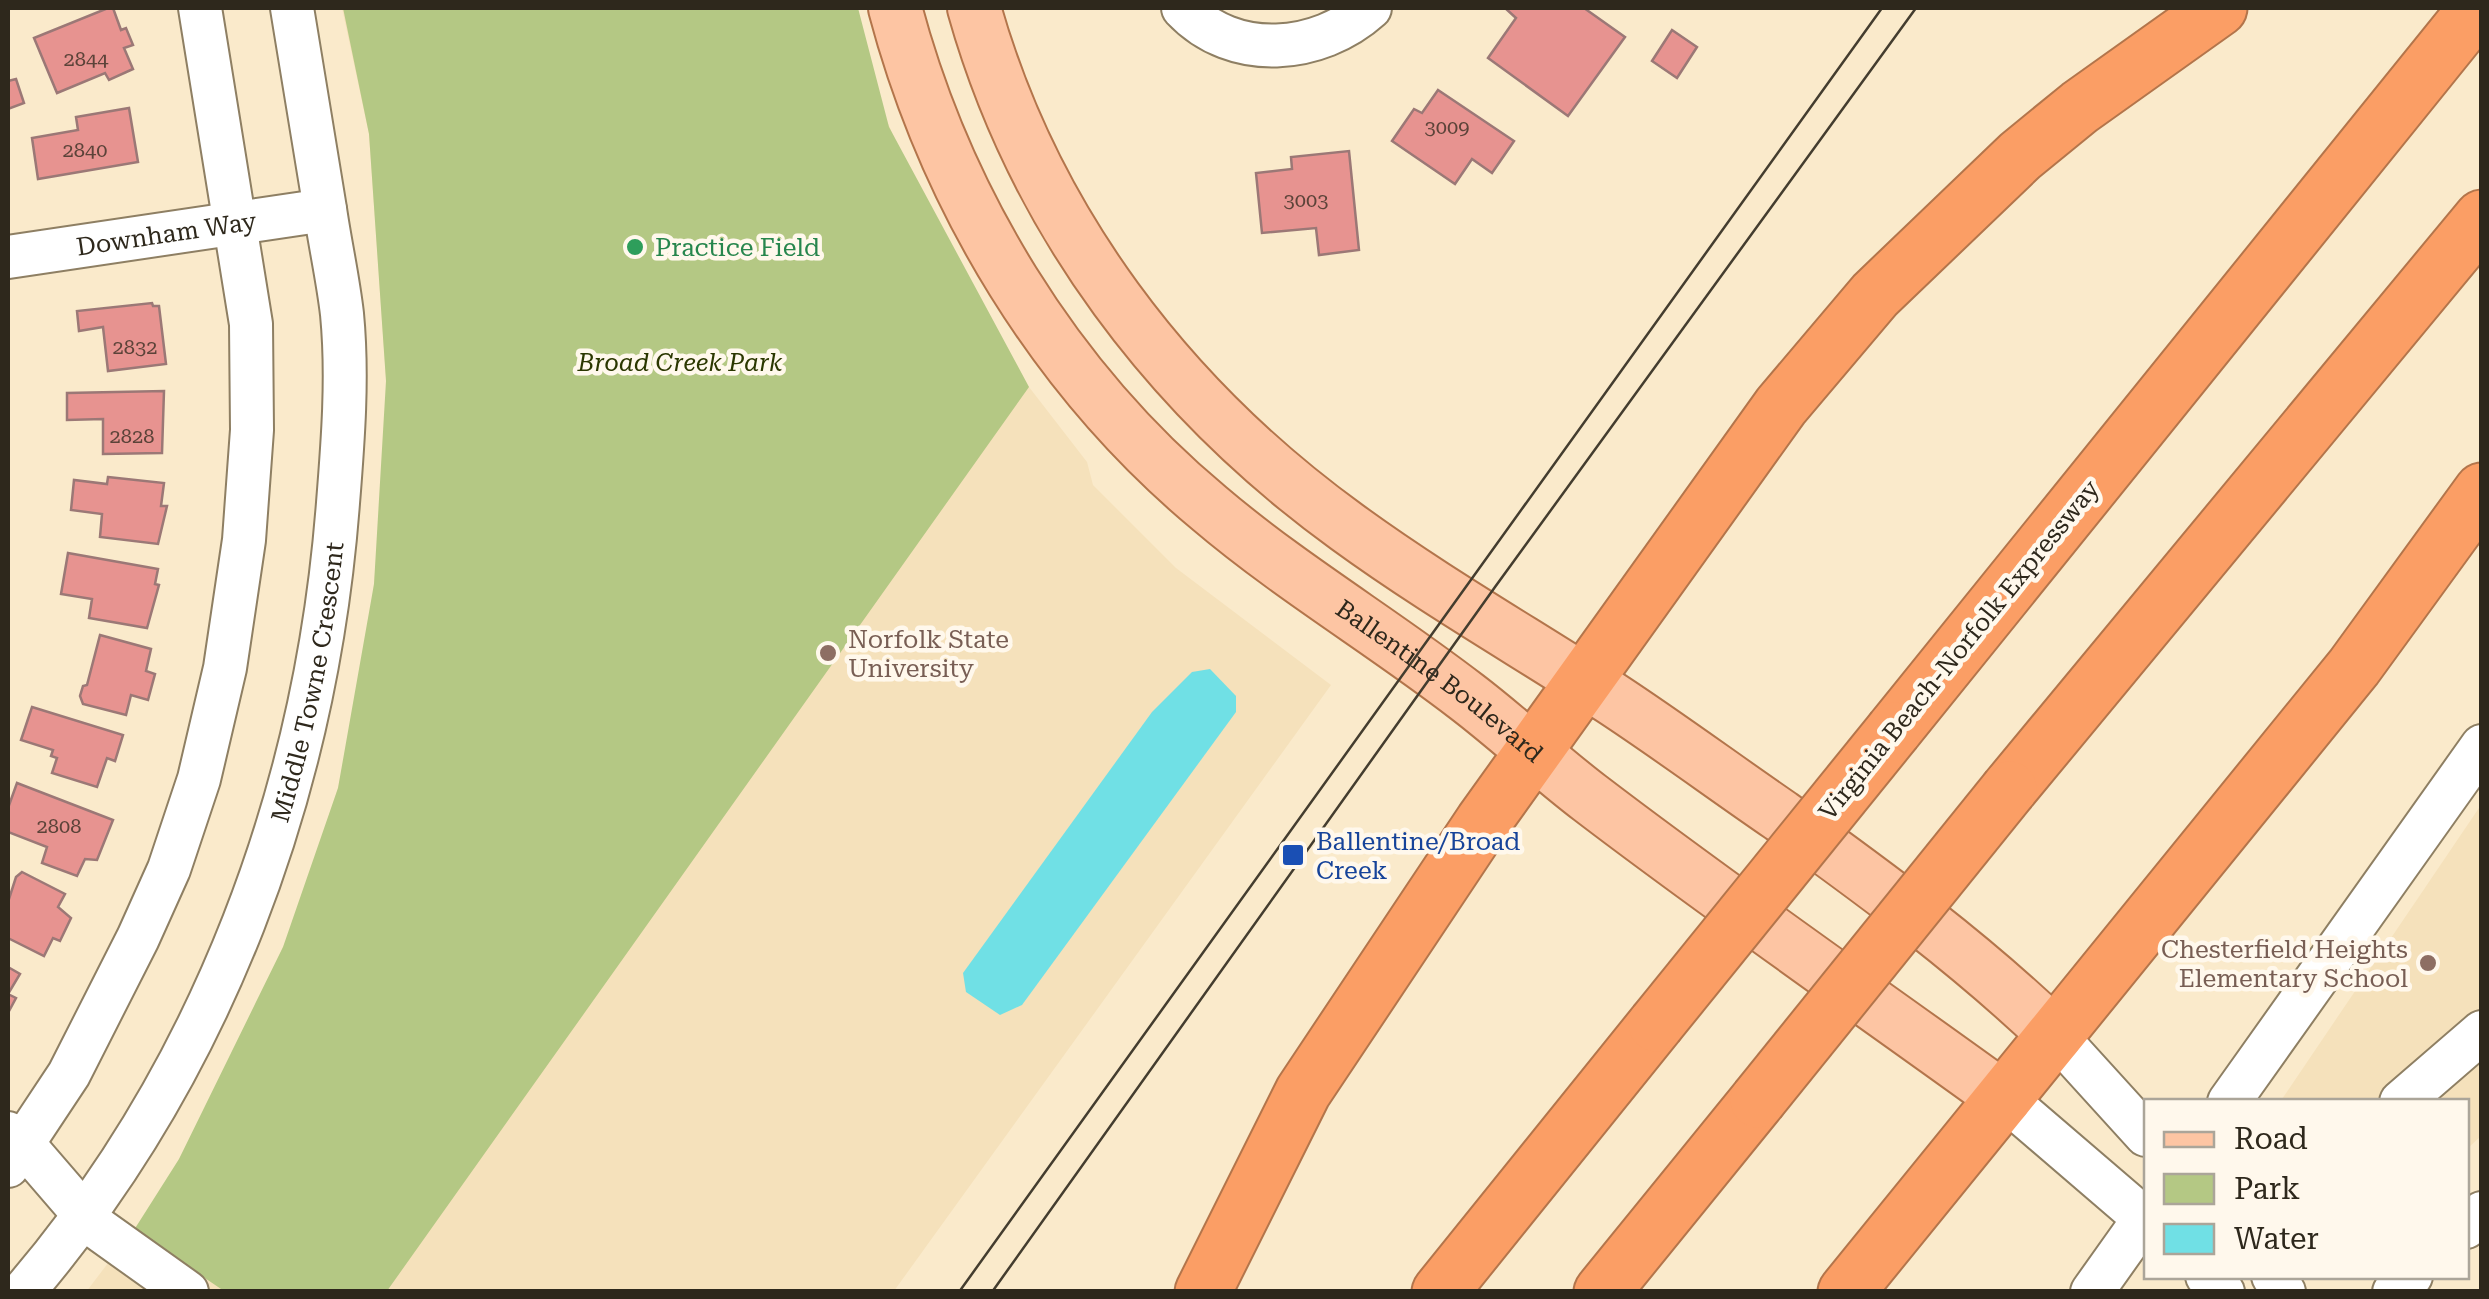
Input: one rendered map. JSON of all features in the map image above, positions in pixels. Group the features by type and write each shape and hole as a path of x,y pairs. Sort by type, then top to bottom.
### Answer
{"highway":[{"path":"1203,1292 1303,1092 1532,753 1781,406 1874,294 2035,144 2080,106 2219,8"},
{"name":"Virginia Beach-Norfolk Expressway","path":"1440,1292 2476,8"},
{"path":"1602,1292 2009,789 2482,218"},
{"path":"1846,1292 2354,667 2482,491"}],"main road":[{"name":"Ballentine Boulevard","path":"896,8 910,60 944,153 989,242 1047,332 1108,411 1208,508 1435,672 1595,802 2005,1099"},
{"path":"974,8 1024,144 1072,231 1126,315 1184,385 1252,450 1346,526 1476,615 1662,732 1900,902 1985,970 2056,1036"}],"street":[{"path":"188,1292 108,1239 13,1148 69,1074 138,938 199,779 225,668 244,540 252,430 252,324 200,8"},
{"name":"Middle Towne Crescent","path":"23,1292 86,1216 128,1153 229,959 268,863 292,785 315,684 334,550 343,433 342,316 292,8"},
{"path":"1184,8 1220,33 1249,44 1285,46 1320,40 1352,24 1370,8"},
{"name":"Downham Way","path":"8,258 325,210"},
{"path":"2230,1099 2482,746"},
{"path":"2404,1099 2482,1032"},
{"path":"2056,1036 2144,1133"},
{"name":"Ballentine Boulevard","path":"2005,1099 2144,1216"},
{"path":"2092,1292 2144,1221"}],"shaded area":[{"name":"Broad Creek Park","path":"342,8 849,8 876,96 945,253 1029,387 1087,462 1093,485 1176,568 1331,685 894,1291 86,1292 153,1204 216,1096 293,925 338,788 368,648 389,421 369,134"},
{"name":"Chesterfield Heights Elementary School","path":"2481,805 2481,1136 2469,1147 2469,1099 2282,1099"}],"green space":[{"name":"Broad Creek Park","path":"343,8 858,8 889,127 1029,387 387,1291 224,1291 134,1230 179,1159 283,947 338,788 374,584 386,381 369,134"}],"water":[{"path":"1210,669 1236,696 1236,712 1022,1005 1000,1015 966,992 963,973 1152,712 1192,672"}],"building":[{"path":"113,8 121,30 126,28 133,45 124,48 133,69 109,80 105,73 57,93 34,38"},
{"path":"1505,8 1584,8 1625,37 1568,116 1488,58 1516,18"},
{"path":"1672,30 1697,47 1677,78 1652,61"},
{"path":"16,79 24,103 8,109 8,81"},
{"path":"1438,90 1514,141 1492,173 1472,159 1455,184 1392,141 1414,109 1422,113"},
{"path":"129,108 138,162 38,179 32,138 78,130 76,117"},
{"path":"1349,151 1359,250 1319,255 1316,228 1262,233 1256,173 1292,169 1291,157"},
{"path":"152,303 159,306 166,364 108,371 103,327 79,331 77,311"},
{"path":"164,391 162,453 103,454 103,419 67,420 67,393"},
{"path":"108,477 164,483 161,506 167,506 158,544 100,537 102,514 71,510 74,480 107,484"},
{"path":"68,553 158,569 155,584 159,585 147,628 89,618 92,599 61,594"},
{"path":"100,635 151,649 146,671 155,674 148,700 131,695 126,715 83,704 80,696 87,685"},
{"path":"32,707 123,735 115,761 107,758 97,787 52,773 57,758 51,756 53,750 21,740"},
{"path":"17,783 113,820 97,860 85,859 77,876 42,863 47,847 8,832 8,808"},
{"path":"22,872 65,894 58,907 71,918 60,941 53,938 44,956 8,938 8,902 16,877"},
{"path":"8,967 20,974 8,994"},
{"path":"8,994 16,998 8,1013"}],"tram line":[{"path":"959,1292 1882,8"},
{"path":"992,1292 1495,587 1916,8"}],"place":[{"name":"Practice Field","path":"635,247"},
{"name":"Norfolk State University","path":"828,653"},
{"name":"Ballentine/Broad Creek","path":"1293,855"},
{"name":"Chesterfield Heights Elementary School","path":"2428,963"}]}
